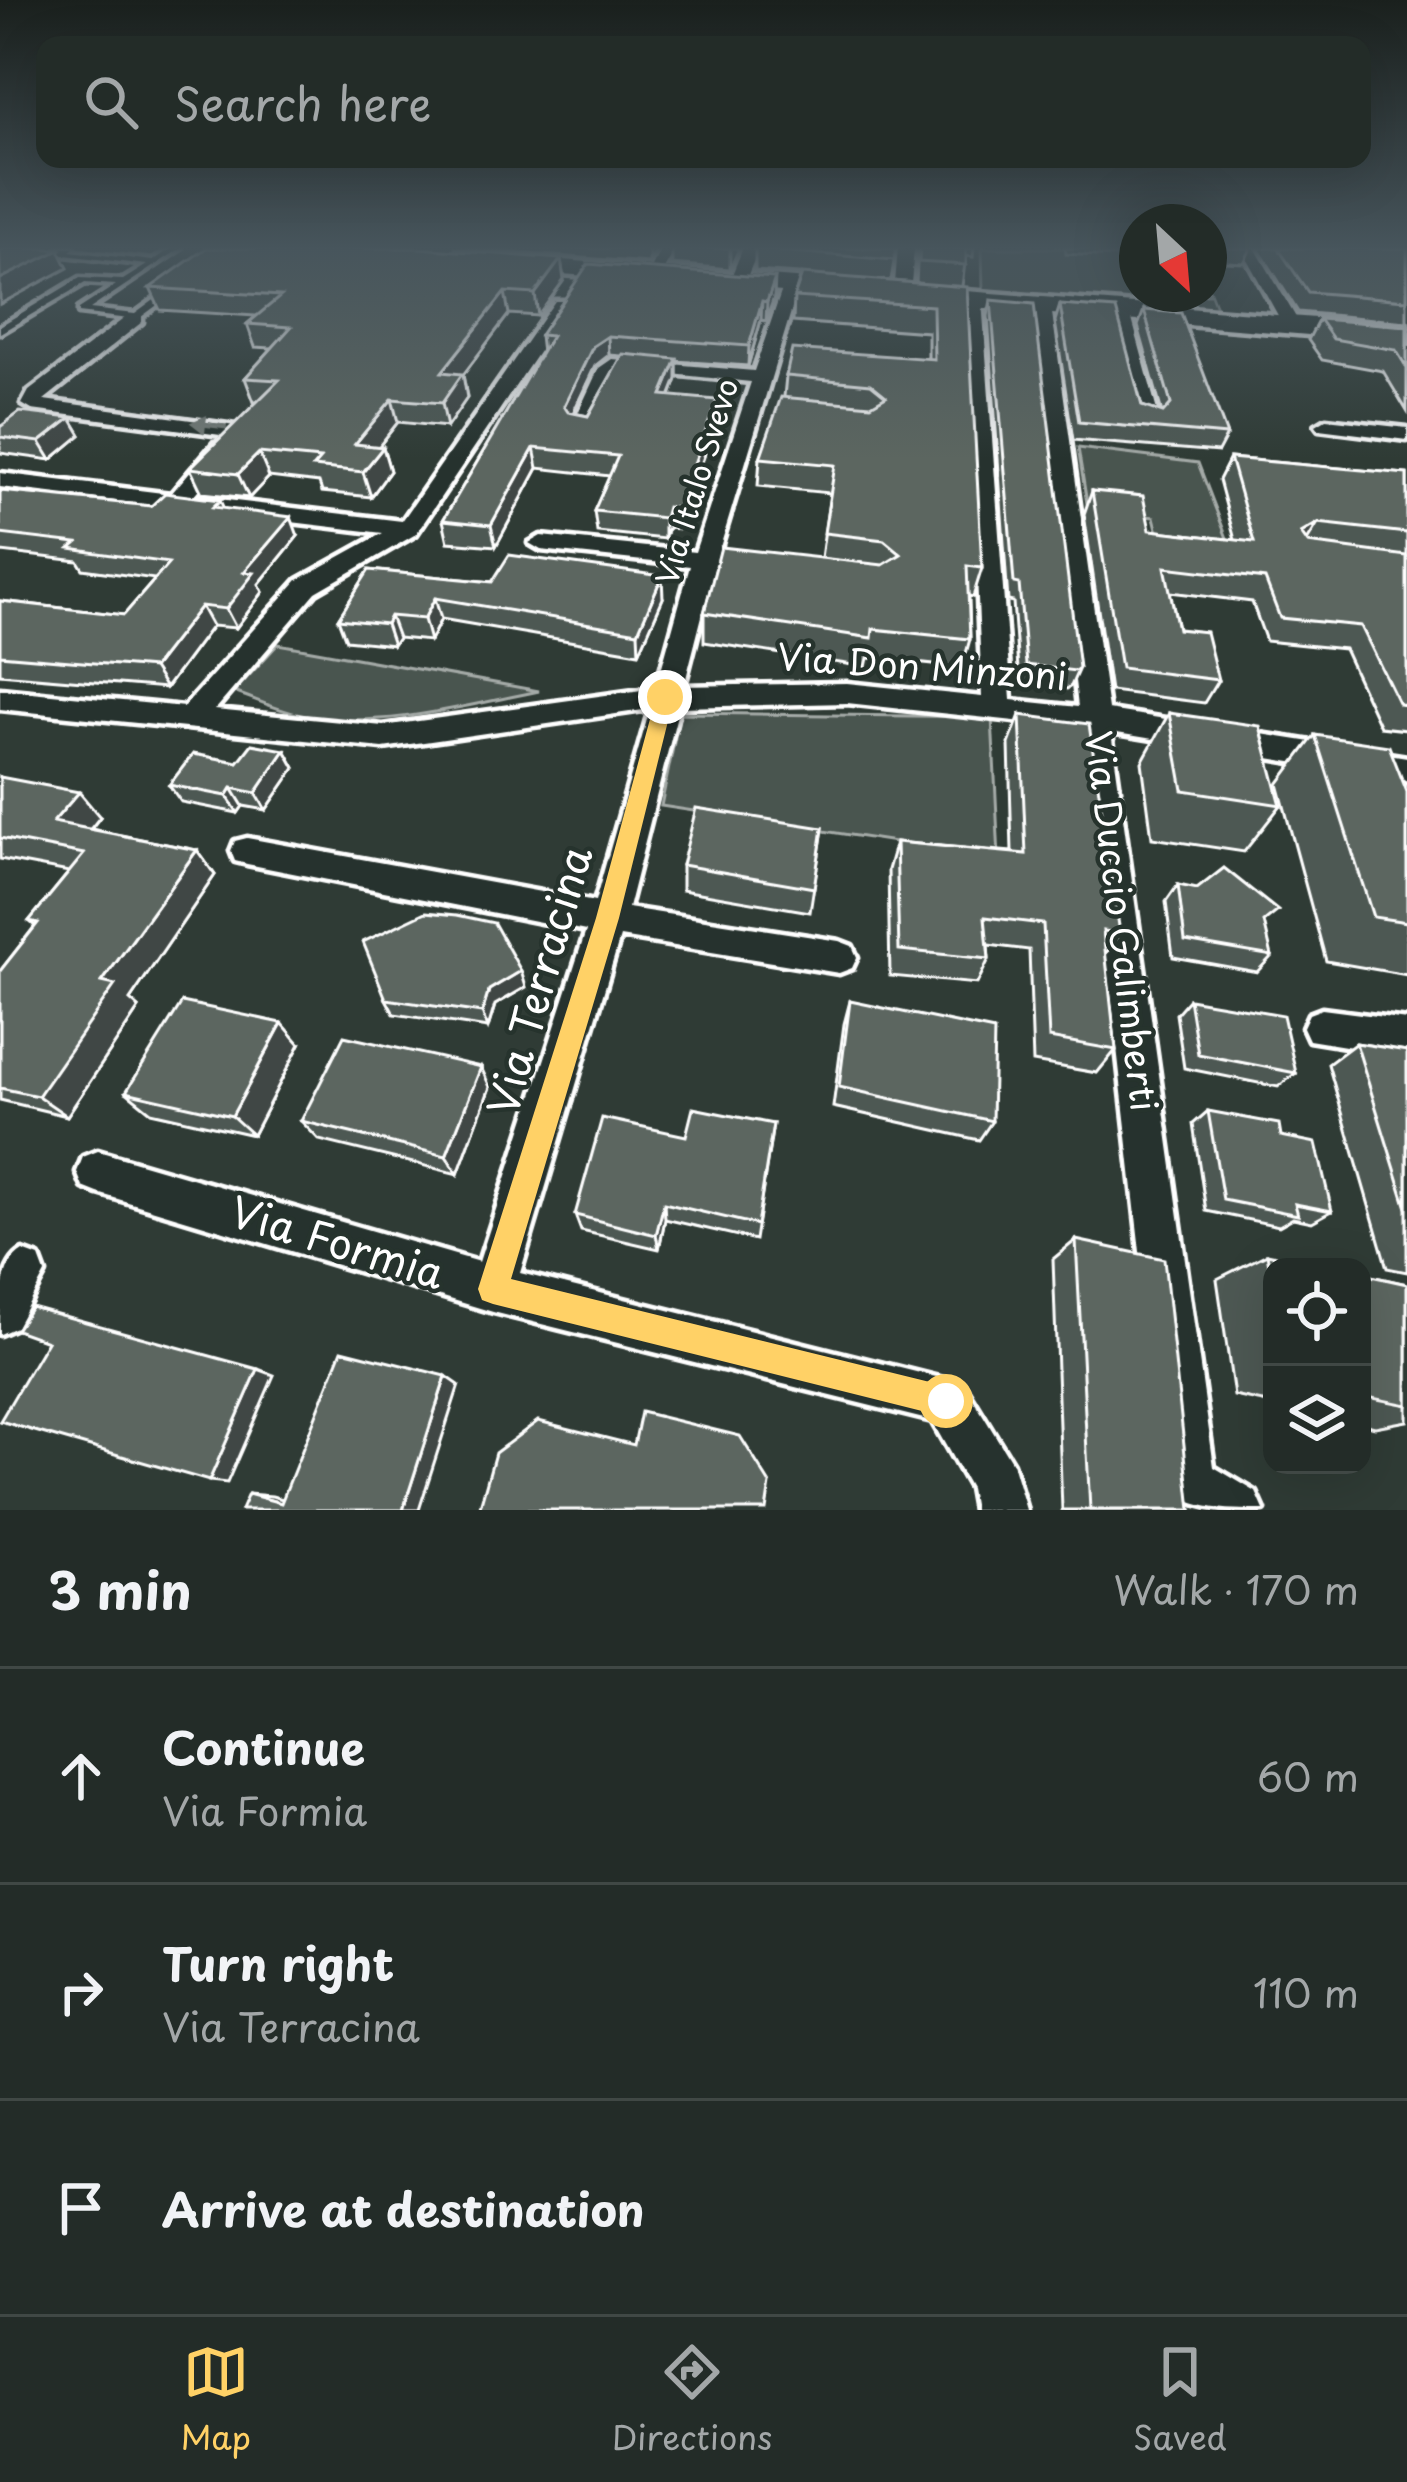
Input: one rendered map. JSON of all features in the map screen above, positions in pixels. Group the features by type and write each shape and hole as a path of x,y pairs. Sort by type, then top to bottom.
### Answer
{"main road":[{"path":"1199,318 1407,334"}],"street":[{"path":"136,318 36,395 32,404 236,431 179,499"},
{"path":"190,718 307,586 408,529 551,318"},
{"name":"Via Italo Svevo","path":"665,697 704,560 765,412 762,377 780,318"},
{"path":"975,318 997,706"},
{"name":"Via Duccio Galimberti","path":"1044,318 1191,1482 1238,1510"},
{"path":"1122,318 1150,422"},
{"path":"1288,318 1292,326"},
{"path":"581,428 608,368 619,364 762,377"},
{"path":"1326,425 1407,434"},
{"path":"0,480 408,529"},
{"path":"541,543 747,565"},
{"name":"Via Don Minzoni","path":"0,699 383,737 665,697 847,693 1095,719 1391,767"},
{"name":"Via Terracina","path":"493,1289 608,918 665,697"},
{"path":"1391,767 1392,803"},
{"path":"247,851 839,957"},
{"path":"1322,1027 1407,1038"},
{"name":"Via Formia","path":"98,1172 493,1289 946,1401 994,1481 1000,1510"}],"shaded area":[{"path":"1078,448 1198,463 1235,559 1163,552 1154,517 1088,510"},
{"path":"278,644 539,691 394,718 306,716 234,692"},
{"path":"680,713 992,717 999,858 661,806"}],"building":[{"path":"254,318 484,318 442,372 462,374 442,403 392,399 355,444 383,447 363,472 313,467 320,459 259,453 238,474 190,468 279,380 245,378 291,327 247,324"},
{"path":"551,318 757,318 749,346 608,336 593,346 564,406 568,412 588,416 623,354 677,359 662,395 717,400 678,508 667,507 664,518 594,511 618,456 534,448 491,525 443,520 551,336 540,335"},
{"path":"933,318 969,318 982,568 967,566 970,639 873,629 872,638 704,613 721,547 883,565 901,554 884,540 824,533 835,465 760,458 781,397 871,405 886,396 871,384 786,376 792,349 934,359"},
{"path":"993,318 1036,318 1079,668 1075,671 1026,665 1019,584 1014,583"},
{"path":"1062,318 1119,318 1142,406 1163,413 1171,404 1146,318 1183,318 1227,435 1079,422"},
{"path":"1319,319 1407,326 1407,368 1396,350 1333,339"},
{"path":"20,412 71,418 40,442 0,437 0,427"},
{"path":"1230,458 1407,474 1407,533 1318,523 1301,533 1308,543 1407,556 1407,705 1399,704 1361,626 1280,618 1265,579 1165,567 1178,629 1206,632 1218,680 1121,668 1092,491 1143,496 1150,530 1254,542"},
{"path":"0,491 151,506 165,493 220,500 213,507 291,517 244,572 254,573 226,609 201,606 153,668 0,655 0,601 124,615 169,563 70,549 77,543 0,534"},
{"path":"509,555 662,576 638,632 435,598 424,619 390,616 386,624 338,619 369,570 492,582"},
{"path":"1169,713 1260,726 1281,805 1183,790"},
{"path":"1020,715 1089,724 1120,933 1103,931 1116,1050 1049,1038 1043,924 985,917 989,959 899,950 896,842 1026,854"},
{"path":"1315,735 1389,746 1407,792 1407,922 1373,917"},
{"path":"252,744 285,750 256,793 232,788 227,796 169,785 193,754 238,762"},
{"path":"0,777 79,792 53,822 197,850 102,982 115,985 38,1096 0,1088 0,971 38,923 29,921 84,854 0,838"},
{"path":"696,808 823,828 814,888 682,865"},
{"path":"1224,868 1278,911 1264,922 1272,956 1185,941 1178,885 1197,889"},
{"path":"426,912 494,923 521,971 489,990 482,1013 386,999 363,942"},
{"path":"1189,999 1283,1015 1296,1073 1198,1054"},
{"path":"850,1001 994,1031 992,1121 839,1087"},
{"path":"182,1002 282,1023 232,1116 126,1092"},
{"path":"344,1036 481,1067 446,1156 301,1121"},
{"path":"1356,1043 1407,1051 1407,1208"},
{"path":"693,1108 773,1124 757,1225 664,1203 656,1235 575,1215 602,1118 686,1136"},
{"path":"1208,1111 1279,1124 1281,1136 1316,1143 1332,1211 1295,1204 1298,1215 1223,1200"},
{"path":"1076,1240 1164,1259 1191,1510 1090,1510"},
{"path":"1371,1276 1407,1284 1407,1405 1371,1398"},
{"path":"31,1307 258,1369 209,1481 0,1421 47,1341 16,1330"},
{"path":"342,1350 446,1376 403,1510 241,1510 248,1494 281,1503"},
{"path":"641,1412 740,1436 770,1484 766,1510 479,1510 495,1453 538,1421 634,1445"}],"route":[{"path":"665,697 608,918 493,1289 946,1401"}]}
